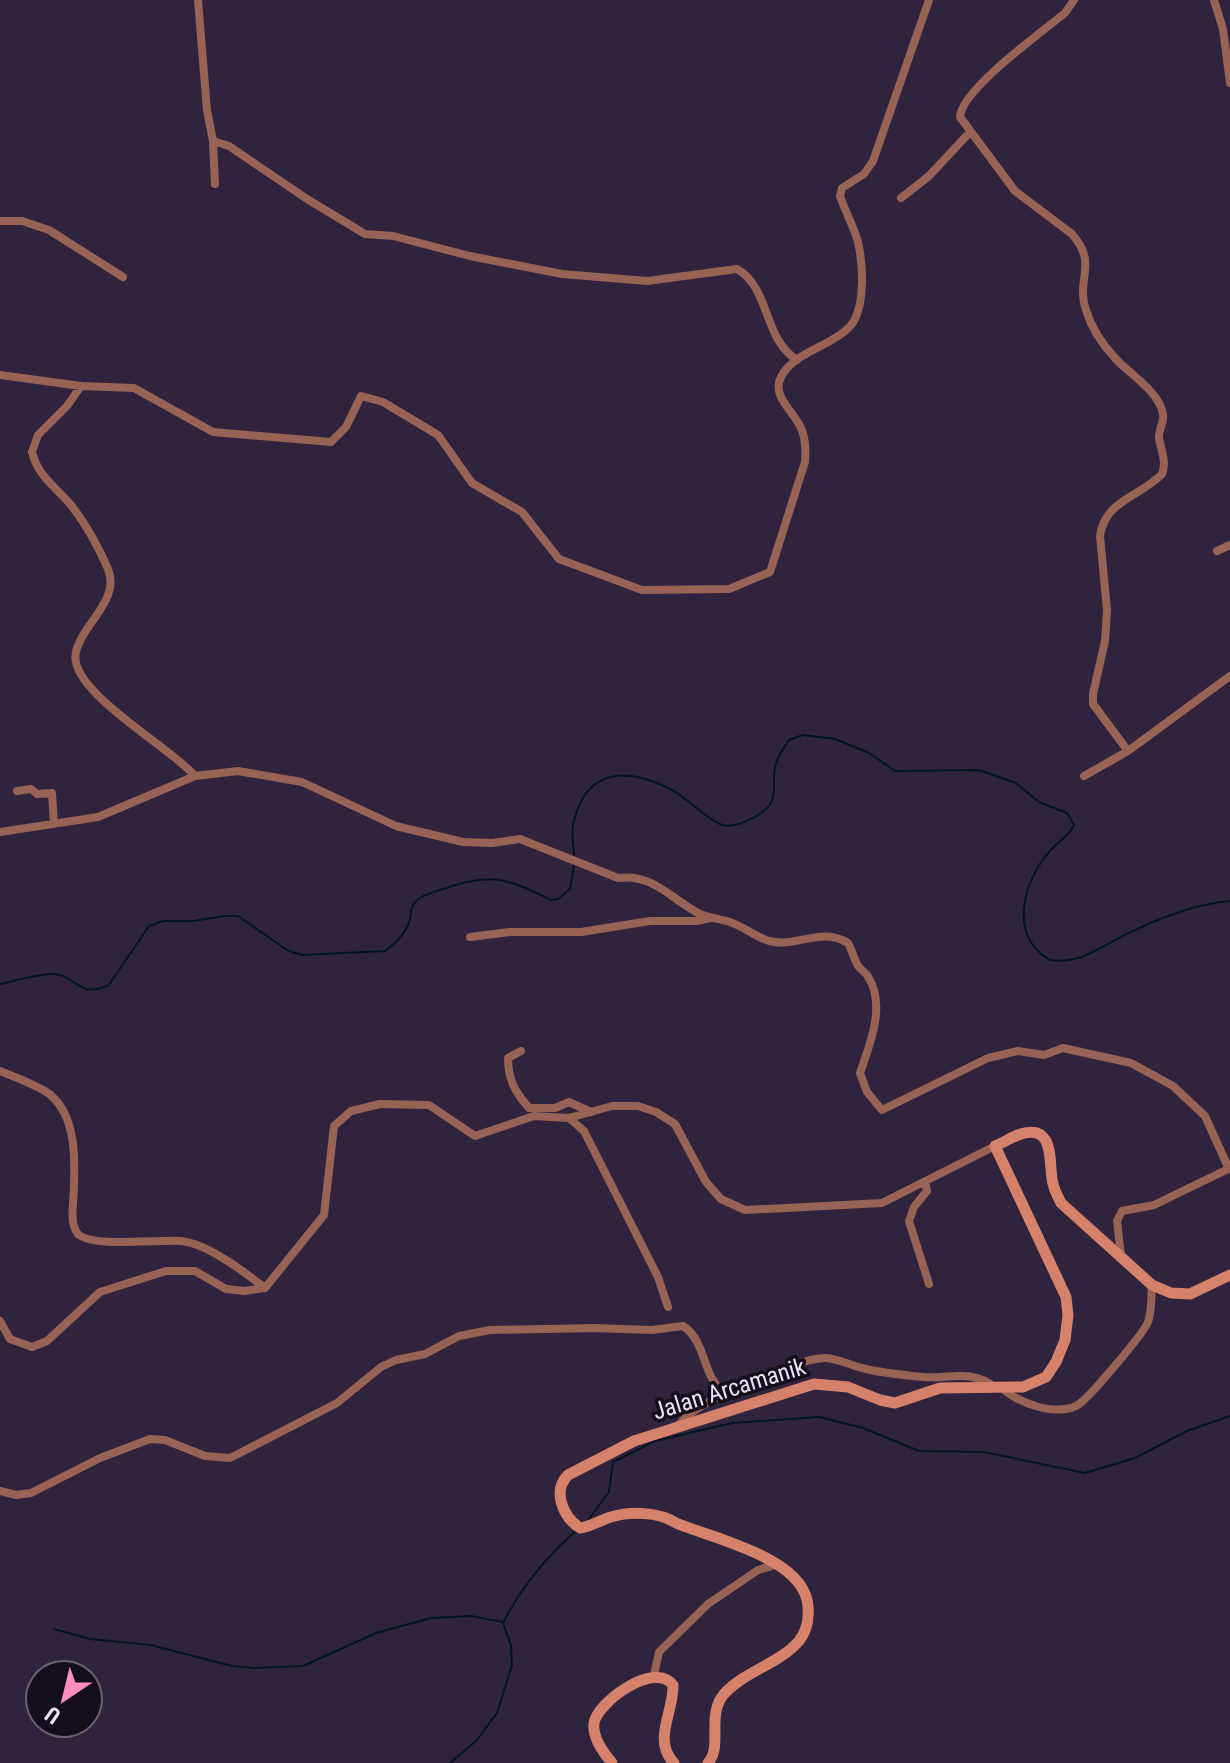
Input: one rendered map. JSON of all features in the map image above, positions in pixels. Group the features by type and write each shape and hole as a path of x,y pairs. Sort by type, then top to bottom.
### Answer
{"street":[{"path":"198,0 215,184"},
{"path":"0,375 81,386 134,388 213,432 331,442 346,427 361,396 383,402 438,435 472,483 522,512 559,559 642,590 729,589 770,572 805,462 806,446 801,428 778,389 781,377 797,360 841,335 854,321 861,297 861,267 858,241 840,196 842,188 864,174 873,161 929,0"},
{"path":"1074,0 1065,13 1007,59 964,103 960,117 1015,191 1080,243 1087,262 1082,294 1089,318 1109,350 1156,400 1164,416 1159,437 1164,457 1162,474 1113,507 1101,526 1107,610 1105,641 1093,704 1128,751"},
{"path":"1214,0 1223,29 1230,83"},
{"path":"901,198 929,176 970,132"},
{"path":"213,141 229,146 365,234 393,236 470,256 562,274 647,281 737,269 746,275 758,292 774,336 797,360"},
{"path":"0,221 29,222 49,230 123,277"},
{"path":"81,386 67,406 38,435 32,452 40,473 70,505 110,575 109,592 77,647 76,665 83,679 109,705 178,758 195,776"},
{"path":"1217,551 1230,545"},
{"path":"1084,776 1128,751 1230,676"},
{"path":"0,832 98,817 195,776 238,771 287,778 314,786 396,826 463,842 492,843 520,839 618,878 629,876 660,886 700,914 768,940 790,942 814,936 832,936 848,943 874,993 876,1007 872,1039 860,1073 867,1092 882,1110 988,1058 1012,1051 1044,1055 1063,1048 1131,1063 1187,1097 1205,1116 1229,1168 1154,1205 1122,1211 1117,1221 1121,1256"},
{"path":"17,791 31,789 37,794 52,793 54,824"},
{"path":"470,937 510,932 581,932 650,921 697,921 714,917"},
{"path":"521,1051 508,1058 509,1077 517,1094 529,1108 555,1108 569,1102 591,1112"},
{"path":"0,1071 46,1092 62,1109 73,1149 74,1227 79,1235 101,1241 155,1239 190,1242 265,1288"},
{"path":"0,1321 10,1339 32,1347 47,1341 100,1292 166,1271 195,1271 226,1289 244,1291 265,1288 324,1215 334,1126 351,1111 380,1104 429,1105 475,1136 534,1116 569,1118 612,1106 638,1106 656,1112 675,1124 706,1182 721,1199 745,1210 882,1203 995,1146 1027,1132 1038,1134 1050,1148 1053,1187 1061,1203 1152,1285 1171,1293 1190,1294 1230,1275"},
{"path":"569,1118 584,1131 658,1277 668,1307"},
{"name":"Jalan Arcamanik","path":"712,1762 715,1713 721,1698 734,1685 791,1648 807,1628 809,1612 806,1592 779,1563 667,1517 632,1513 610,1517 583,1529 569,1519 560,1493 561,1483 568,1475 616,1448 814,1384 848,1387 895,1403 940,1388 1032,1385 1046,1377 1065,1340 1068,1307 1062,1286 1021,1206 995,1146"},
{"path":"925,1182 927,1191 914,1207 909,1221 929,1284"},
{"path":"677,1427 685,1417 772,1371 827,1358 877,1371 921,1377 978,1377 1017,1399 1037,1406 1062,1409 1079,1404 1143,1331 1151,1310 1152,1285"},
{"path":"0,1491 16,1495 31,1493 88,1463 150,1439 165,1440 205,1456 230,1458 337,1403 381,1367 396,1360 425,1354 459,1336 490,1330 652,1330 683,1326 696,1340 710,1376 723,1395"},
{"path":"654,1675 659,1652 708,1604 758,1570 779,1563"},
{"path":"612,1763 597,1740 594,1730 597,1715 627,1689 654,1675 667,1678 673,1685 663,1736 665,1752 674,1763"}],"waterway":[{"path":"574,855 572,829 579,806 597,783 610,777 639,777 672,790 715,822 733,825 767,808 774,794 775,767 779,756 789,740 803,735 835,739 869,753 895,771 979,770 1016,783 1039,802 1067,813 1074,825 1040,864 1032,878 1024,908 1028,937 1037,950 1050,960 1062,961 1083,956 1168,916 1230,901"},
{"path":"0,984 50,974 66,977 84,988 99,989 109,985 149,926 163,921 238,916 287,950 302,955 385,951 402,935 409,923 413,905 425,895 485,879 509,882 551,900 558,899 570,889 574,866"},
{"path":"588,1520 609,1492 613,1462 655,1441 732,1423 819,1417 863,1428 919,1451 984,1452 1085,1473 1135,1458 1187,1431 1230,1416"},
{"path":"450,1763 477,1740 497,1713 512,1665 511,1645 503,1623 536,1572 577,1530"},
{"path":"54,1629 90,1639 151,1645 232,1666 254,1668 303,1666 376,1633 431,1618 471,1616 503,1622"}]}
